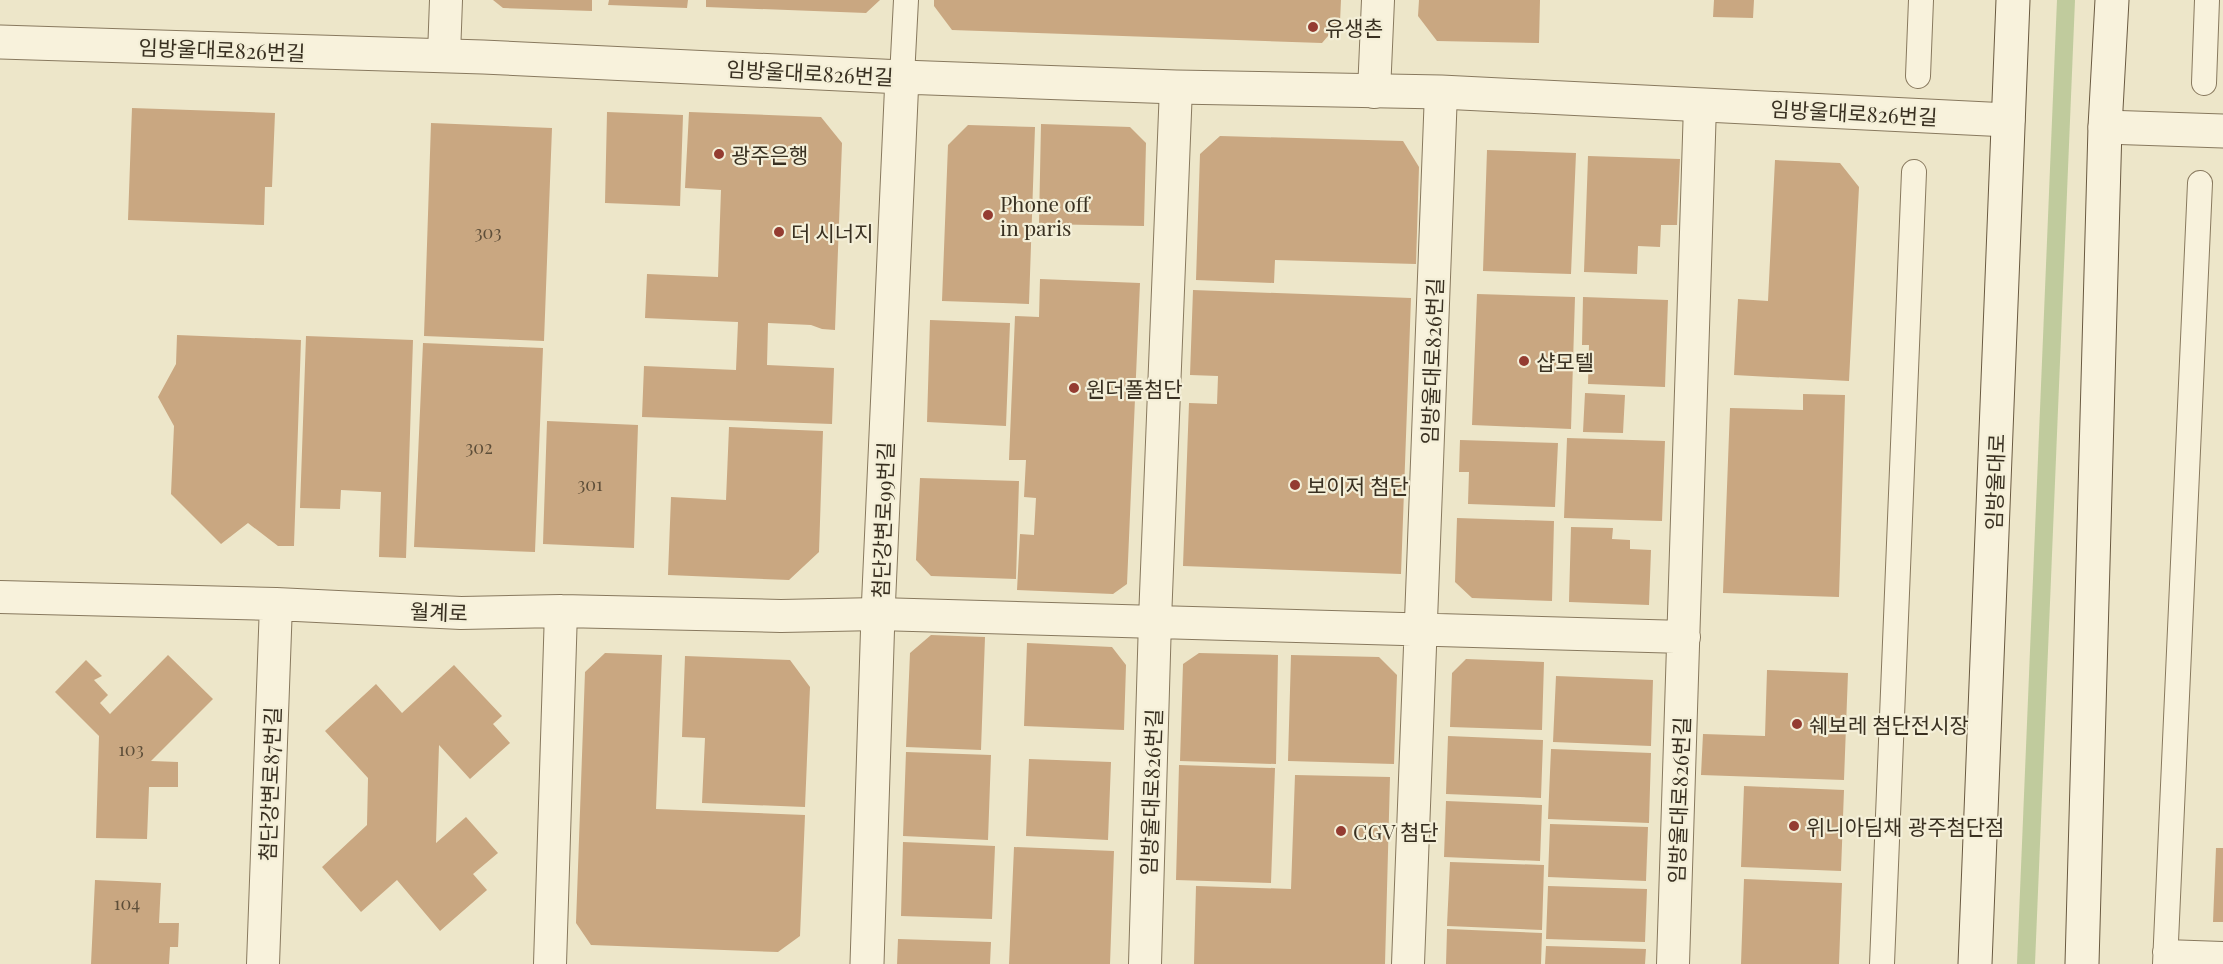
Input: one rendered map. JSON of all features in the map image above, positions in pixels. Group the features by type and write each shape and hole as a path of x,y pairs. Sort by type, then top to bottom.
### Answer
{"street":[{"path":"444,55 446,0"},
{"path":"902,77 906,0"},
{"path":"1374,92 1378,0"},
{"path":"1918,76 1921,0"},
{"name":"임방울대로","path":"1975,964 2013,0"},
{"path":"2082,964 2105,128 2112,0"},
{"path":"2204,83 2207,0"},
{"name":"임방울대로826번길","path":"0,42 444,55 902,77 1176,87 1441,92 2008,120"},
{"name":"첨단강변로99번길","path":"867,964 878,614 902,77"},
{"name":"임방울대로826번길","path":"1145,964 1155,621 1176,87"},
{"name":"임방울대로826번길","path":"1408,964 1441,92"},
{"name":"임방울대로826번길","path":"1673,964 1700,105"},
{"path":"2105,128 2223,131"},
{"path":"1882,964 1914,172"},
{"path":"2200,183 2165,958 2223,954"},
{"name":"월계로","path":"0,597 276,604 461,613 561,611 781,616 878,614"},
{"name":"첨단강변로87번길","path":"263,964 276,604"},
{"path":"550,964 561,611"},
{"path":"878,614 1684,637"}],"green space":[{"path":"2057,0 2075,0 2035,964 2017,964"}],"building":[{"path":"493,0 592,0 592,11 503,8"},
{"path":"609,0 688,0 687,8 608,5"},
{"path":"706,0 880,0 866,13 706,7"},
{"path":"934,0 1341,0 1340,22 1322,43 952,30 934,6"},
{"path":"1419,0 1540,0 1539,43 1437,41 1418,16"},
{"path":"1714,0 1754,0 1753,18 1713,17"},
{"path":"132,108 275,113 272,187 265,187 264,225 128,220"},
{"path":"607,112 683,115 680,206 605,203"},
{"name":"더 시너지","path":"689,112 821,117 842,143 835,330 811,325 768,323 767,365 834,368 832,424 642,417 644,366 736,370 738,322 645,318 647,274 718,277 721,190 685,188"},
{"path":"431,123 552,128 544,341 424,336"},
{"path":"1041,124 1130,127 1146,143 1144,226 1039,224"},
{"path":"968,125 1035,127 1029,304 942,301 948,145"},
{"path":"1220,136 1403,141 1419,167 1416,264 1275,260 1274,283 1196,280 1200,154"},
{"path":"1487,150 1576,153 1571,274 1483,271"},
{"path":"1588,156 1680,159 1677,225 1661,225 1660,247 1638,246 1637,274 1584,272"},
{"path":"1775,160 1840,163 1859,187 1849,381 1734,375 1738,299 1768,301"},
{"name":"원더폴첨단","path":"1040,279 1140,283 1127,584 1113,594 1017,590 1020,534 1034,535 1036,498 1024,497 1026,460 1009,460 1015,316 1039,317"},
{"name":"보이저 첨단","path":"1193,290 1411,298 1401,574 1183,566 1189,403 1217,404 1218,376 1190,375"},
{"name":"샵모텔","path":"1477,294 1575,297 1571,429 1472,425"},
{"path":"1583,297 1668,300 1665,387 1588,384 1589,345 1582,345"},
{"path":"930,320 1010,323 1006,426 927,422"},
{"path":"177,335 301,340 294,546 278,546 248,523 221,544 171,494 174,426 158,397 176,364"},
{"path":"306,336 413,340 406,558 379,557 381,492 341,490 340,509 300,508"},
{"path":"423,343 543,348 535,552 414,547"},
{"path":"1585,393 1625,395 1623,433 1583,432"},
{"path":"1803,394 1845,395 1839,597 1723,593 1730,408 1803,410"},
{"path":"547,421 638,425 634,548 543,544"},
{"path":"729,427 823,431 819,552 789,580 668,575 671,497 726,500"},
{"path":"1567,438 1665,441 1662,521 1564,518"},
{"path":"1460,440 1558,443 1555,507 1468,504 1469,472 1459,472"},
{"path":"920,478 1019,481 1016,579 931,576 916,560"},
{"path":"1457,518 1554,521 1552,601 1472,598 1455,582"},
{"path":"1571,527 1613,528 1612,539 1630,540 1630,549 1651,550 1649,605 1569,602"},
{"path":"931,635 985,637 981,750 906,747 910,653"},
{"path":"1027,643 1112,647 1126,665 1124,730 1024,726"},
{"path":"605,653 662,655 656,809 805,815 800,936 778,952 591,945 576,923 585,672"},
{"path":"1199,653 1278,655 1276,764 1180,761 1183,664"},
{"path":"168,655 213,699 151,761 178,762 178,787 149,787 147,839 96,838 99,736 55,692 86,660 102,676 94,680 108,695 100,703 110,714"},
{"path":"1291,655 1379,657 1397,675 1394,764 1288,761"},
{"path":"685,656 790,660 810,687 805,807 702,803 705,738 682,737"},
{"path":"1466,659 1544,662 1542,730 1450,727 1452,673"},
{"path":"454,665 502,716 493,724 510,743 470,779 439,745 436,843 466,817 498,853 473,874 487,890 440,931 397,880 361,912 322,867 367,825 368,778 325,731 376,684 402,713"},
{"path":"1767,670 1848,673 1844,780 1701,775 1703,734 1765,736"},
{"path":"1556,676 1653,680 1651,746 1553,742"},
{"path":"1448,736 1543,740 1541,798 1446,794"},
{"path":"1551,749 1651,753 1649,823 1548,819"},
{"path":"906,752 991,755 988,840 903,836"},
{"path":"1029,759 1111,762 1108,840 1026,836"},
{"path":"1179,765 1275,768 1271,883 1176,880"},
{"name":"CGV 첨단","path":"1295,775 1390,777 1385,964 1194,964 1196,886 1291,889"},
{"path":"1744,786 1844,790 1841,871 1741,867"},
{"path":"1446,801 1542,805 1540,861 1444,857"},
{"path":"1550,824 1648,827 1646,881 1548,877"},
{"path":"903,842 995,846 992,919 901,916"},
{"path":"1014,847 1114,851 1110,964 1009,964"},
{"path":"2216,848 2223,848 2223,922 2213,922"},
{"path":"1450,862 1544,865 1542,930 1447,926"},
{"path":"1744,879 1842,883 1839,964 1741,964"},
{"path":"95,880 161,883 159,923 179,923 178,947 170,947 169,964 91,964"},
{"path":"1548,886 1647,889 1645,942 1546,939"},
{"path":"1447,929 1542,933 1541,964 1446,964"},
{"path":"898,939 991,942 990,964 897,964"},
{"path":"1546,946 1646,949 1645,964 1545,964"}],"place":[{"name":"유생촌","path":"1313,27"},
{"name":"광주은행","path":"719,154"},
{"name":"Phone off in paris","path":"988,215"},
{"name":"더 시너지","path":"779,232"},
{"name":"샵모텔","path":"1524,361"},
{"name":"원더폴첨단","path":"1074,388"},
{"name":"보이저 첨단","path":"1295,485"},
{"name":"쉐보레 첨단전시장","path":"1797,724"},
{"name":"위니아딤채 광주첨단점","path":"1794,826"},
{"name":"CGV 첨단","path":"1341,831"}]}
